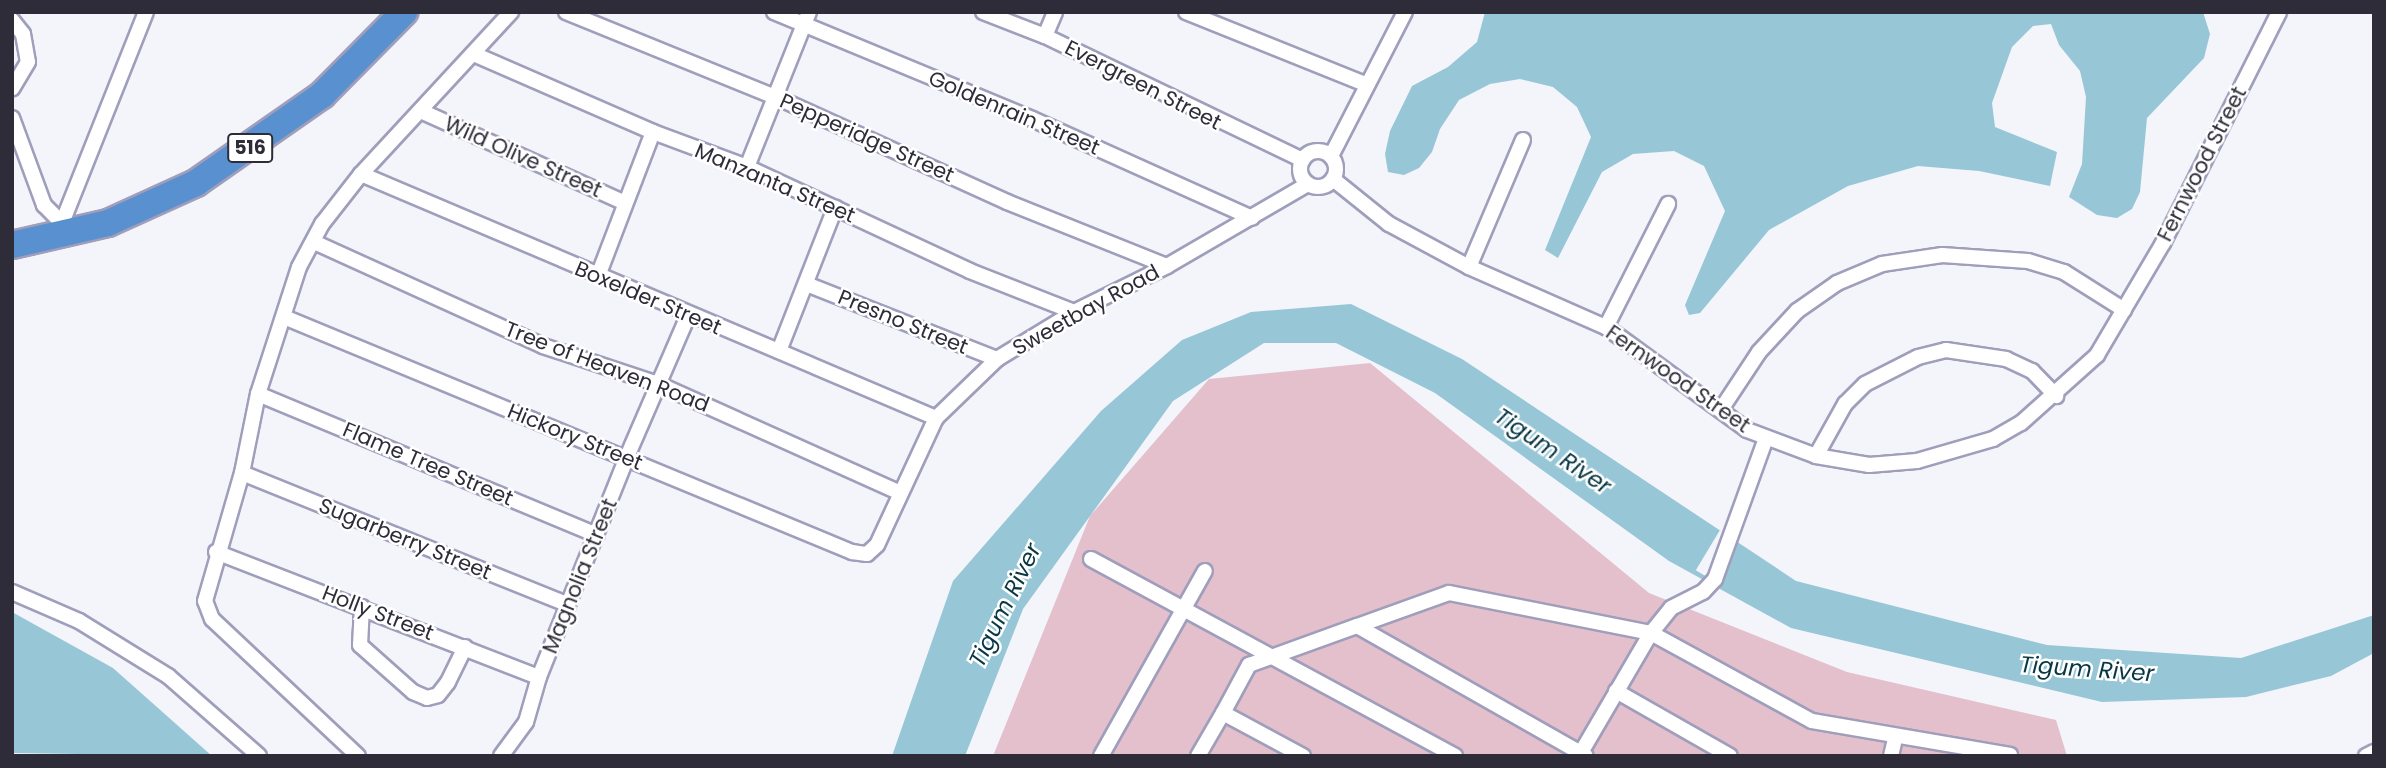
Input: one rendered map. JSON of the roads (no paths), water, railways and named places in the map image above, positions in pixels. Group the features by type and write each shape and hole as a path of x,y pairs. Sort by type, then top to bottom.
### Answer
{"highway":[{"name":"516","path":"12,245 157,204 247,149 348,72 404,12"}],"street":[{"path":"12,118 41,200 48,213 64,229 146,12"},
{"path":"358,756 205,611 216,552 242,473 258,394 299,267 361,174 423,112 511,12"},
{"name":"Pepperidge Street","path":"566,12 778,98 1007,202 1167,266"},
{"name":"Goldenrain Street","path":"774,12 807,18 1252,218"},
{"name":"Evergreen Street","path":"983,12 1045,36 1303,160"},
{"path":"1045,36 1055,12"},
{"path":"1186,12 1365,84"},
{"name":"Fernwood Street","path":"1333,179 1389,224 1469,267 1606,327 1722,408 1747,430 1766,439 1816,456 1869,465 1928,458 1993,439 2056,396 2097,355 2163,243 2279,12"},
{"path":"1331,156 1401,13"},
{"path":"747,167 778,98 807,18"},
{"path":"12,20 23,34 28,62 12,89"},
{"name":"Manzanta Street","path":"475,55 653,132 747,167 970,271 1074,312"},
{"name":"Wild Olive Street","path":"423,112 623,202"},
{"path":"598,276 623,202 653,132"},
{"path":"1469,267 1523,140"},
{"path":"1319,151 1331,156 1337,170 1333,179 1319,187 1308,184 1301,173 1303,160 1319,151"},
{"name":"Boxelder Street","path":"361,174 688,316 779,351 936,418"},
{"name":"Sweetbay Road","path":"867,554 877,545 936,418 997,359 1074,312 1167,266 1308,184"},
{"path":"1606,327 1668,204"},
{"path":"779,351 809,285 835,208"},
{"name":"Tree of Heaven Road","path":"314,242 543,346 658,384 900,493"},
{"path":"1722,408 1759,352 1797,312 1837,283 1891,262 1942,255 2028,261 2064,272 2124,310"},
{"name":"Presno Street","path":"809,285 997,359"},
{"name":"Magnolia Street","path":"500,756 526,722 539,677 626,459 688,316"},
{"name":"Hickory Street","path":"284,317 852,552 867,554"},
{"path":"1816,456 1845,404 1885,372 1918,357 1946,350 2006,359 2032,371 2056,396"},
{"name":"Flame Tree Street","path":"258,394 597,535"},
{"path":"1357,626 1582,755 1651,633 1671,608 1703,592 1715,579 1766,439"},
{"name":"Sugarberry Street","path":"242,473 568,605"},
{"name":"Holly Street","path":"216,552 539,677"},
{"path":"1091,559 1455,756"},
{"path":"1101,756 1205,571"},
{"path":"12,592 79,621 168,676 259,756"},
{"path":"1198,756 1249,665 1269,655 1449,593 1651,633 1812,721 1895,738 2010,755"},
{"path":"362,607 360,645 413,692 427,698 438,695 448,682 465,647"},
{"path":"1616,691 1731,756"},
{"path":"1223,713 1303,756"},
{"path":"1891,756 1895,738"},
{"path":"2366,756 2374,752"}],"water":[{"path":"1485,12 2203,12 2210,34 2204,58 2147,118 2140,192 2132,209 2117,218 2097,215 2069,197 2082,164 2086,97 2080,71 2059,45 2051,24 2033,26 2012,47 1992,103 1995,127 2057,152 2050,186 1979,171 1918,166 1848,186 1769,230 1700,313 1689,315 1685,305 1725,211 1704,166 1674,151 1633,154 1602,172 1558,258 1545,250 1591,137 1577,107 1553,87 1520,79 1490,84 1459,100 1440,129 1432,152 1419,168 1404,175 1388,172 1385,154 1390,131 1412,86 1448,67 1477,42"},
{"name":"Tigum River","path":"1351,304 1462,359 1796,581 2047,645 2241,658 2374,615 2374,653 2331,676 2246,697 2102,702 1791,628 1669,561 1435,393 1336,343 1264,343 1173,401 1023,609 965,756 892,756 953,581 1101,411 1182,340 1251,312"},
{"path":"12,612 113,668 212,756 12,753"}]}
